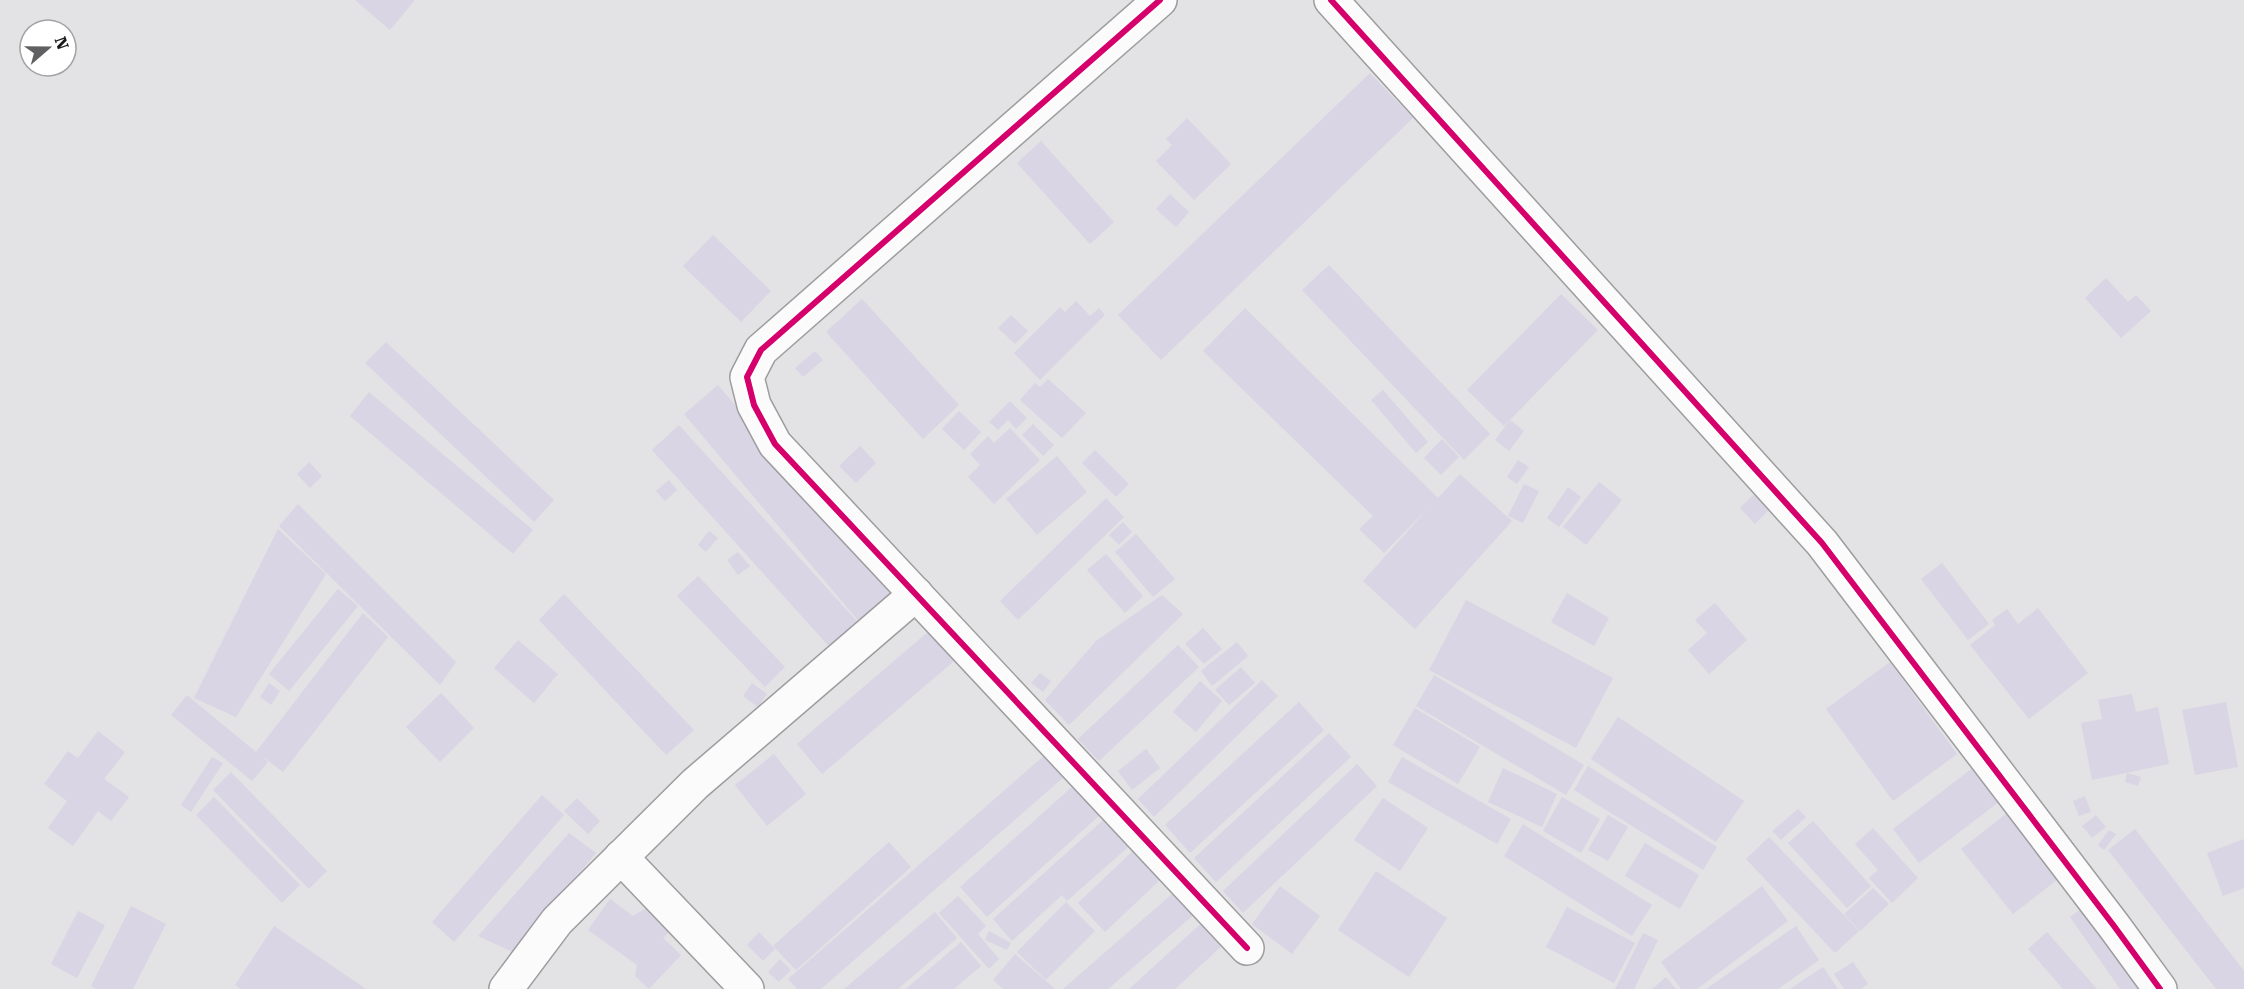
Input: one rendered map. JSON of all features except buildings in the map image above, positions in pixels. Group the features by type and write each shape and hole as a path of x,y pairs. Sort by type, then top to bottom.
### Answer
{"street":[{"path":"1160,0 761,350 747,377 754,405 775,444 1247,948"},
{"path":"1331,0 1822,543 2160,989"},
{"path":"506,989 557,921 695,784 916,594"},
{"path":"621,857 747,989"}],"cycle path":[{"path":"1160,0 761,350 747,377 754,405 775,444 1247,948"},
{"path":"1331,0 1822,543 2160,989"}]}
